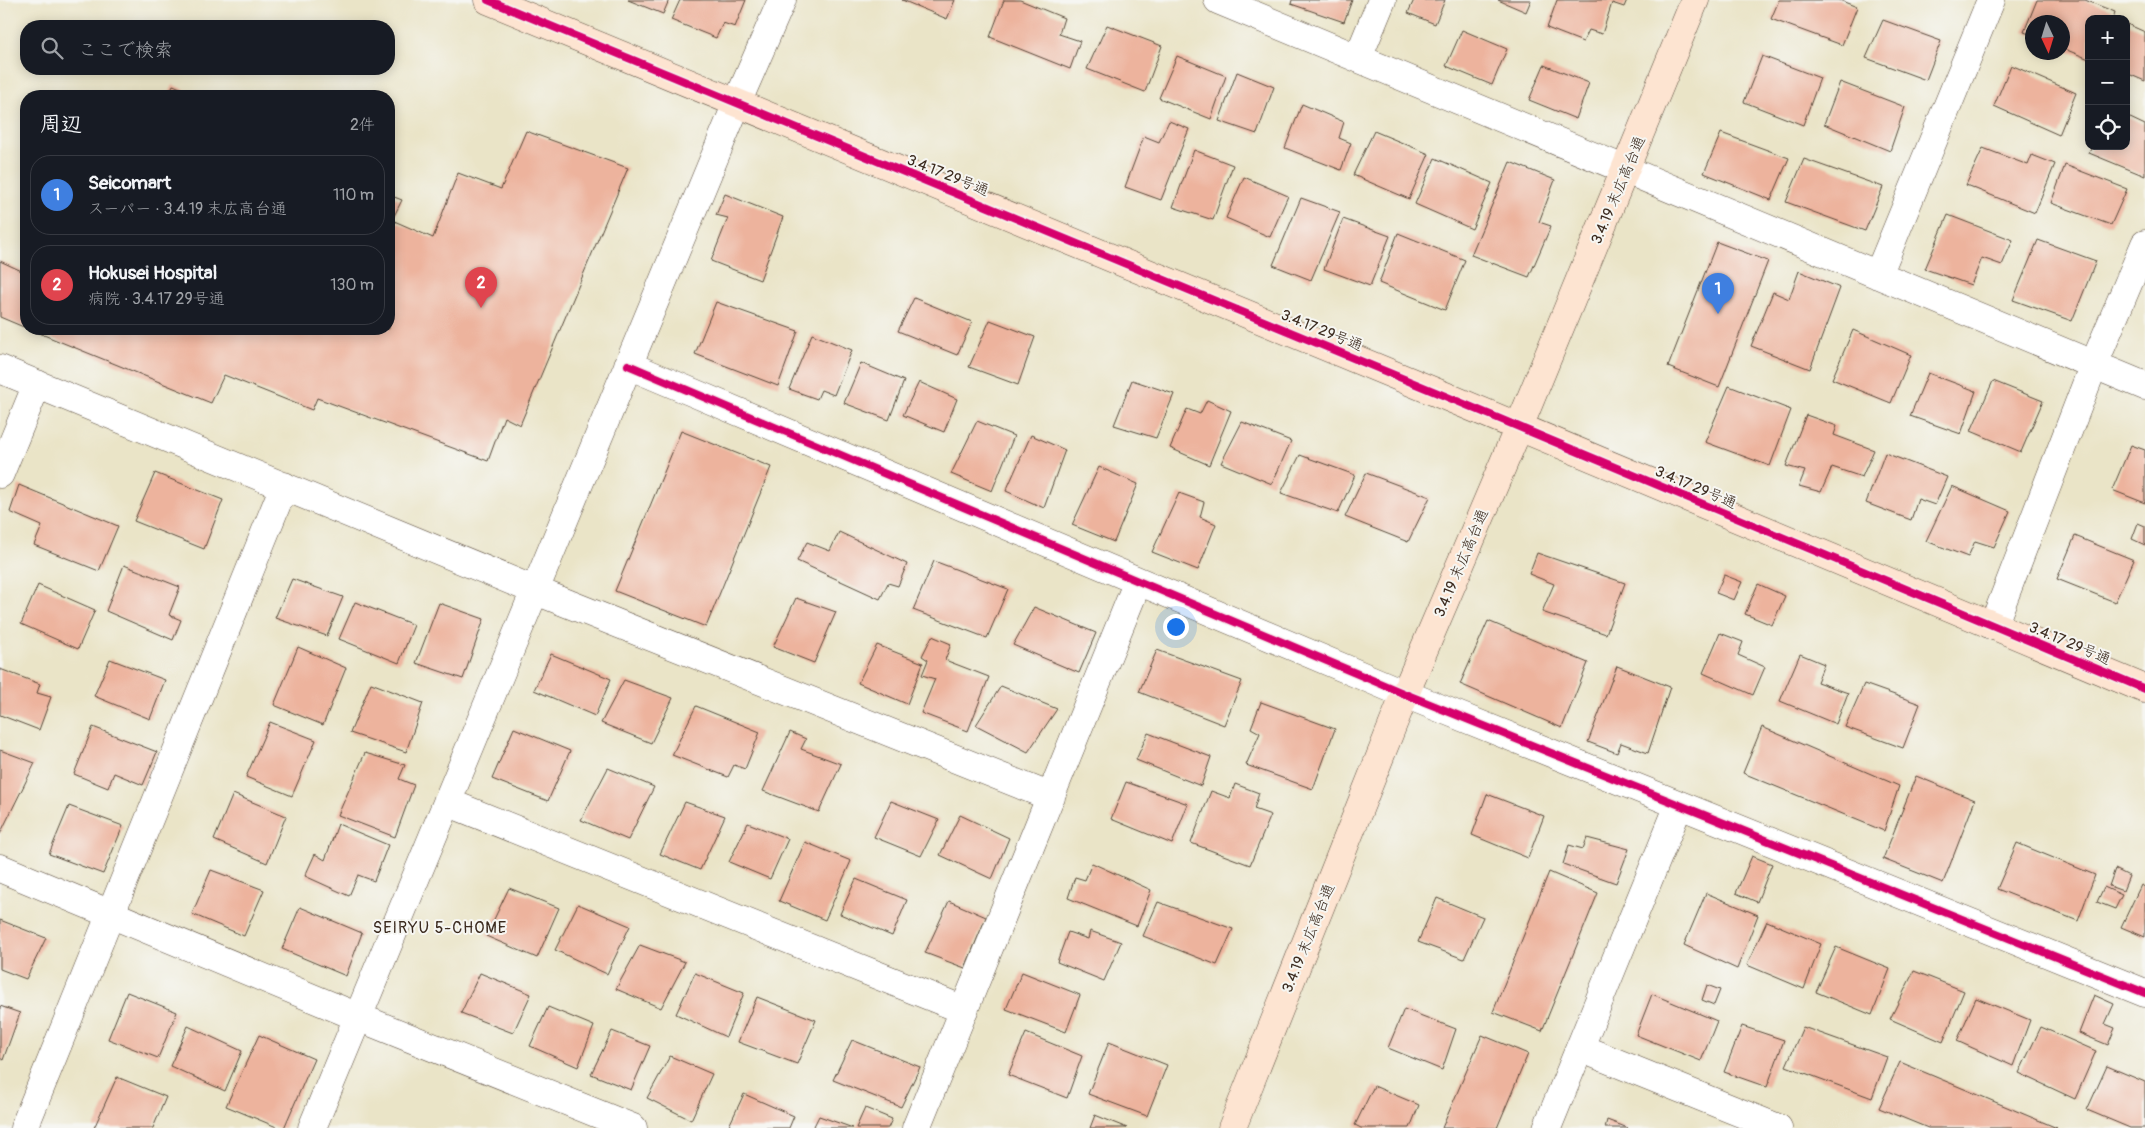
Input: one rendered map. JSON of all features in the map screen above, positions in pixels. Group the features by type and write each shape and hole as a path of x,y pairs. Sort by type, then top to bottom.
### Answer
{"street":[{"name":"3.4.17 29号通","path":"488,0 1519,427 2145,689"},
{"path":"312,1128 534,590 737,103 782,0"},
{"path":"1218,0 2145,386"},
{"path":"1358,58 1382,0"},
{"name":"3.4.19 末広高台通","path":"1232,1128 1405,694 1519,427 1695,0"},
{"path":"1878,275 1991,0"},
{"path":"1994,626 2094,364 2145,244"},
{"path":"628,365 1405,694 2145,993"},
{"path":"0,369 534,590 1051,797"},
{"path":"0,474 37,384"},
{"path":"24,1128 284,486"},
{"path":"916,1128 1138,581"},
{"path":"447,802 964,1010"},
{"path":"1547,1128 1679,804"},
{"path":"0,868 358,1017 633,1128"},
{"path":"1580,1048 1778,1128"}],"building":[{"path":"628,0 669,0 663,14"},
{"path":"680,0 746,0 735,27 723,23 716,38 671,20"},
{"path":"902,0 955,0 947,19"},
{"path":"1004,0 1020,0 1064,18 1059,34 1080,41 1070,69 990,37"},
{"path":"1292,0 1352,0 1344,22 1291,4"},
{"path":"1414,0 1445,0 1435,24 1408,13"},
{"path":"1498,0 1531,0 1526,12"},
{"path":"1557,0 1627,0 1624,7 1612,3 1602,34 1589,30 1583,42 1547,28"},
{"path":"1779,0 1839,0 1857,7 1842,45 1771,19"},
{"path":"2037,0 2085,0 2115,12 2114,15 2085,15 2085,57 2070,51 2070,15 2031,15"},
{"path":"1883,20 1941,41 1926,80 1866,58"},
{"path":"1107,25 1162,46 1145,92 1087,69"},
{"path":"2130,25 2145,32 2145,81 2130,75"},
{"path":"1462,30 1507,49 1492,85 1446,66"},
{"path":"1177,56 1226,76 1211,119 1159,98"},
{"path":"1762,56 1820,78 1803,125 1744,102"},
{"path":"1544,65 1589,83 1576,119 1529,100"},
{"path":"2011,65 2076,93 2059,135 1994,106"},
{"path":"1237,72 1274,87 1257,134 1219,121"},
{"path":"1840,82 1905,107 1890,151 1824,124"},
{"path":"173,85 185,90 171,90"},
{"path":"1302,104 1344,122 1339,138 1351,143 1341,170 1285,148"},
{"path":"2130,118 2145,125 2145,176 2089,153 2090,150 2130,150"},
{"path":"1169,121 1189,129 1161,200 1125,187 1144,136 1159,142"},
{"path":"526,131 628,168 520,425 504,417 488,461 317,398 312,410 224,375 211,403 44,335 395,335 395,221 433,238 458,173 501,189"},
{"path":"1374,131 1429,154 1409,199 1353,175"},
{"path":"1721,133 1789,158 1771,200 1704,173"},
{"path":"1983,148 2028,165 2032,155 2055,164 2035,213 1966,185"},
{"path":"1194,150 1233,165 1213,220 1173,207"},
{"path":"1435,158 1492,183 1472,229 1415,204"},
{"path":"1804,159 1883,187 1865,231 1786,202"},
{"path":"1510,162 1555,180 1539,222 1551,226 1529,277 1471,255"},
{"path":"2065,165 2127,189 2111,225 2051,203"},
{"path":"1244,177 1288,196 1270,237 1226,218"},
{"path":"725,194 783,217 760,280 711,261 728,218 716,215"},
{"path":"395,197 402,200 395,214"},
{"path":"1301,198 1340,212 1311,280 1273,265"},
{"path":"1948,215 2013,240 2002,265 1982,258 1971,285 1925,269"},
{"path":"1343,219 1390,236 1370,286 1324,269"},
{"path":"1398,233 1465,260 1445,310 1379,283"},
{"path":"2038,240 2096,261 2072,321 2013,300"},
{"path":"1717,242 1768,261 1719,387 1668,367"},
{"path":"0,261 20,270 20,325 0,317"},
{"path":"1799,271 1840,288 1810,369 1751,346 1773,292 1789,299"},
{"path":"914,298 972,322 957,355 898,331"},
{"path":"716,302 798,331 778,386 695,354"},
{"path":"990,320 1035,337 1018,385 969,367"},
{"path":"1853,330 1911,355 1891,403 1832,379"},
{"path":"812,334 852,350 834,395 821,390 817,399 789,389"},
{"path":"861,363 904,381 889,420 844,403"},
{"path":"1928,373 1976,391 1961,434 1910,416"},
{"path":"1132,380 1174,394 1156,438 1114,425"},
{"path":"1993,381 2043,401 2021,452 1971,431"},
{"path":"919,382 957,399 944,432 903,415"},
{"path":"1729,386 1791,410 1770,466 1705,442"},
{"path":"1207,400 1231,411 1209,465 1170,448 1187,409 1200,414"},
{"path":"1806,415 1837,426 1834,435 1874,450 1862,477 1832,467 1821,492 1799,486 1805,471 1786,466"},
{"path":"977,421 1014,436 992,491 951,474"},
{"path":"1242,422 1291,441 1272,484 1221,463"},
{"path":"681,431 771,467 706,627 615,591"},
{"path":"1031,435 1065,450 1044,508 1006,491"},
{"path":"2131,445 2145,450 2145,503 2112,490"},
{"path":"1885,453 1947,477 1935,505 1918,499 1911,520 1866,503"},
{"path":"1300,455 1355,475 1338,513 1281,493"},
{"path":"1099,467 1138,484 1114,542 1072,525"},
{"path":"155,473 223,500 204,549 134,521"},
{"path":"1366,473 1430,497 1408,542 1345,517"},
{"path":"19,485 118,526 99,571 34,545 42,526 10,512"},
{"path":"1952,486 2010,511 1994,547 1975,541 1968,557 1926,541"},
{"path":"1179,493 1204,502 1200,517 1216,524 1198,570 1152,552"},
{"path":"2138,523 2145,526 2145,545 2132,539"},
{"path":"839,532 907,564 898,586 888,583 880,599 797,561 807,542 830,551"},
{"path":"2075,536 2134,560 2115,602 2057,579"},
{"path":"1537,553 1625,583 1606,634 1542,612 1554,584 1529,574"},
{"path":"934,561 1008,589 987,638 913,610"},
{"path":"124,565 180,587 169,615 181,620 173,640 106,611"},
{"path":"1724,575 1742,582 1734,600 1716,593"},
{"path":"292,579 343,597 327,636 275,618"},
{"path":"1758,584 1785,596 1772,625 1745,614"},
{"path":"38,585 95,610 78,649 21,624"},
{"path":"796,598 836,612 814,663 773,647"},
{"path":"355,602 414,625 399,663 339,639"},
{"path":"439,603 484,619 463,679 416,663"},
{"path":"1034,607 1096,633 1079,673 1013,645"},
{"path":"1488,621 1588,663 1562,728 1460,684"},
{"path":"1720,633 1743,642 1738,655 1765,667 1753,695 1703,673"},
{"path":"932,636 951,644 945,660 989,677 968,731 921,713 935,679 922,675 928,660 922,656"},
{"path":"877,645 923,663 907,704 858,683"},
{"path":"298,647 346,668 323,725 274,705"},
{"path":"1157,650 1242,681 1224,725 1139,692"},
{"path":"551,654 611,679 595,716 534,690"},
{"path":"1800,654 1824,664 1817,682 1848,693 1836,724 1780,701"},
{"path":"110,659 165,680 150,719 94,696"},
{"path":"1617,666 1670,687 1648,753 1621,743 1617,753 1588,742"},
{"path":"0,669 40,684 37,693 51,697 39,730 0,715"},
{"path":"624,680 673,698 651,743 601,723"},
{"path":"371,683 423,703 406,752 350,733"},
{"path":"1864,684 1920,704 1903,748 1845,727"},
{"path":"1001,686 1057,709 1028,752 976,725"},
{"path":"1261,702 1335,729 1313,789 1246,765 1260,733 1251,728"},
{"path":"696,706 760,732 745,769 734,765 728,777 672,755"},
{"path":"270,722 316,740 292,796 246,777"},
{"path":"93,727 157,752 143,785 114,773 108,788 74,774"},
{"path":"1762,727 1899,786 1884,831 1743,773"},
{"path":"514,728 570,751 548,801 492,779"},
{"path":"790,732 806,739 801,749 841,764 819,812 763,791"},
{"path":"1148,733 1211,757 1201,786 1136,760"},
{"path":"0,750 35,763 0,834"},
{"path":"365,753 405,765 399,779 414,785 395,837 338,815"},
{"path":"608,768 654,787 628,840 581,820"},
{"path":"1916,776 1975,800 1943,883 1883,859"},
{"path":"1126,782 1188,804 1172,844 1111,819"},
{"path":"1235,784 1259,793 1254,809 1271,815 1250,865 1191,843 1211,791 1230,798"},
{"path":"233,794 286,816 267,863 214,840"},
{"path":"1487,794 1544,816 1528,858 1472,835"},
{"path":"891,801 939,820 921,856 874,837"},
{"path":"685,802 725,816 700,870 660,854"},
{"path":"69,806 123,826 103,874 49,854"},
{"path":"960,815 1009,838 992,879 940,855"},
{"path":"748,823 788,839 770,879 729,862"},
{"path":"338,824 388,845 374,881 358,875 349,896 305,876 315,854 325,860"},
{"path":"1587,838 1629,849 1616,883 1563,864 1569,845 1583,849"},
{"path":"805,842 851,861 825,920 779,901"},
{"path":"2017,843 2095,875 2078,921 1997,889"},
{"path":"1752,856 1772,864 1757,902 1736,893"},
{"path":"1092,863 1151,890 1137,926 1068,898 1075,877 1085,880"},
{"path":"2115,869 2129,876 2123,891 2109,886"},
{"path":"211,870 264,890 244,936 192,914"},
{"path":"1549,872 1598,893 1542,1031 1493,1012"},
{"path":"856,879 907,900 892,936 840,914"},
{"path":"2141,885 2145,887 2145,937 2121,927"},
{"path":"2104,887 2122,895 2115,909 2097,902"},
{"path":"509,888 559,908 537,958 486,936"},
{"path":"1706,893 1758,915 1737,969 1684,945"},
{"path":"1437,898 1483,917 1464,959 1418,942"},
{"path":"949,901 986,917 965,968 925,953"},
{"path":"1158,902 1233,929 1217,965 1143,936"},
{"path":"578,904 630,926 607,974 555,950"},
{"path":"300,907 362,933 346,976 282,949"},
{"path":"0,920 46,938 26,979 0,969"},
{"path":"1767,921 1821,944 1804,989 1747,965"},
{"path":"1090,931 1121,942 1104,981 1057,962 1068,932 1088,939"},
{"path":"640,945 685,962 661,1008 616,989"},
{"path":"1836,947 1890,969 1872,1015 1816,992"},
{"path":"1914,971 1964,991 1943,1042 1890,1019"},
{"path":"1022,972 1080,995 1066,1032 1006,1009"},
{"path":"480,973 531,994 513,1033 461,1013"},
{"path":"695,973 744,993 726,1037 676,1014"},
{"path":"1707,985 1720,990 1714,1005 1702,1000"},
{"path":"127,992 177,1012 158,1058 108,1039"},
{"path":"1652,994 1717,1021 1701,1061 1636,1035"},
{"path":"2094,995 2114,1004 2105,1024 2115,1028 2108,1045 2079,1033"},
{"path":"757,997 816,1020 797,1064 738,1042"},
{"path":"1976,998 2030,1020 2013,1066 1957,1041"},
{"path":"0,1006 20,1013 3,1060 0,1058"},
{"path":"548,1007 594,1026 578,1067 530,1046"},
{"path":"1404,1009 1456,1029 1442,1070 1388,1048"},
{"path":"188,1026 242,1051 225,1091 170,1066"},
{"path":"1742,1026 1784,1040 1767,1087 1724,1072"},
{"path":"1803,1027 1887,1057 1872,1098 1786,1066"},
{"path":"2041,1027 2096,1051 2075,1099 2019,1073"},
{"path":"612,1031 650,1046 631,1090 591,1074"},
{"path":"1026,1033 1082,1056 1067,1098 1008,1075"},
{"path":"259,1035 314,1059 284,1128 279,1128 226,1106"},
{"path":"1482,1035 1528,1054 1497,1128 1442,1128"},
{"path":"852,1040 920,1067 901,1107 833,1080"},
{"path":"1109,1042 1167,1065 1147,1116 1088,1094"},
{"path":"670,1056 712,1074 691,1120 647,1098"},
{"path":"1900,1062 2057,1128 1928,1128 1879,1108"},
{"path":"2107,1066 2145,1082 2145,1128 2130,1128 2087,1110"},
{"path":"117,1077 166,1097 153,1128 94,1128"},
{"path":"1374,1086 1419,1105 1410,1128 1361,1128 1355,1125"},
{"path":"744,1094 794,1116 789,1128 728,1128"},
{"path":"865,1108 892,1119 888,1128 856,1128"},
{"path":"1095,1115 1127,1128 1090,1128"},
{"path":"819,1116 853,1128 813,1128"},
{"path":"1607,1120 1628,1128 1605,1128"}],"cycle path":[{"path":"488,0 1445,396 2145,689"},
{"path":"628,365 1405,694 2145,993"}],"place":[{"name":"Hokusei Hospital","path":"481,308"},
{"name":"Seicomart","path":"1718,314"}],"district":[{"name":"SEIRYU 5-CHOME","path":"440,927"}]}
